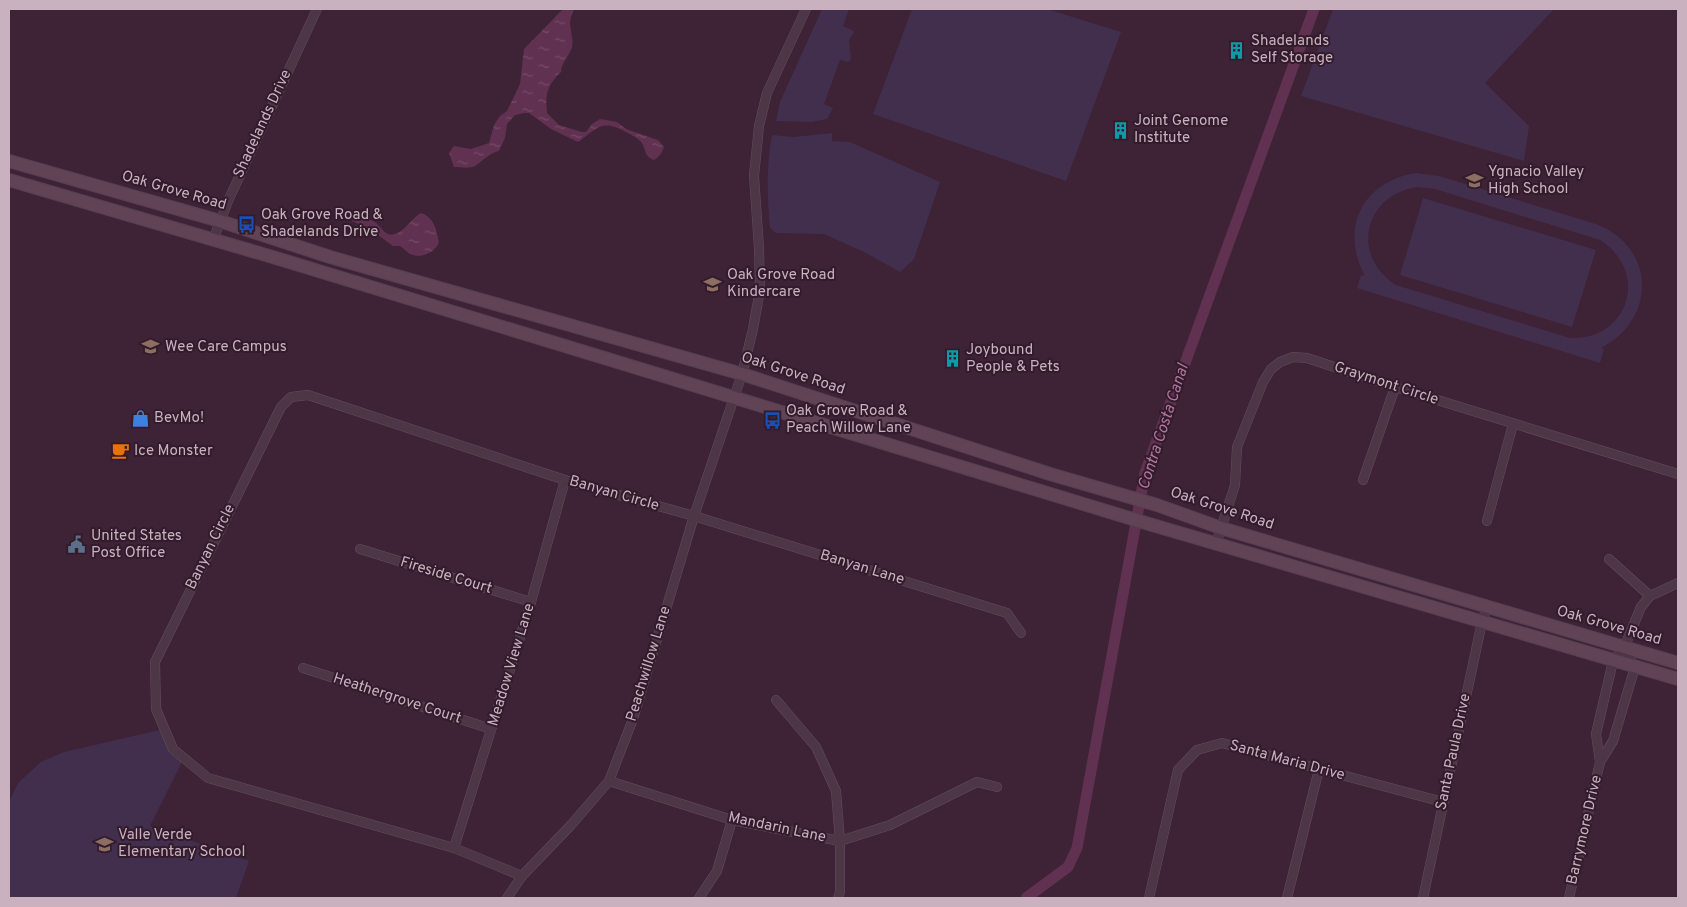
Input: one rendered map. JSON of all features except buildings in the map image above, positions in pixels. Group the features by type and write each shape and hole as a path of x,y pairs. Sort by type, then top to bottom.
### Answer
{"main road":[{"name":"Oak Grove Road","path":"10,166 220,221 330,257 742,374 1112,493 1151,503 1221,528 1678,663"},
{"path":"9,180 1149,524 1678,679"},
{"path":"1048,493 1056,487 1062,486 1106,498 1112,496 1112,493"}],"street":[{"name":"Shadelands Drive","path":"213,240 317,9"},
{"name":"Peachwillow Lane","path":"507,898 522,876 571,825 609,781 633,719 694,516 742,374 760,290 754,176 759,126 767,94 806,9"},
{"name":"Graymont Circle","path":"1216,544 1235,485 1237,448 1263,382 1271,369 1280,362 1293,357 1307,358 1394,387 1678,474"},
{"path":"1363,480 1394,387"},
{"name":"Banyan Circle","path":"522,876 454,848 208,778 173,749 156,709 154,662 280,406 291,397 308,395 566,480 694,516"},
{"path":"1487,521 1513,424"},
{"name":"Meadow View Lane","path":"454,848 531,602 566,480"},
{"name":"Banyan Lane","path":"694,516 1007,613 1021,633"},
{"name":"Fireside Court","path":"360,549 531,602"},
{"path":"1609,559 1650,596"},
{"path":"1635,667 1624,648 1641,607 1650,596 1678,583"},
{"name":"Santa Paula Drive","path":"1422,898 1482,622 1487,607"},
{"name":"Barrymore Drive","path":"1600,762 1596,734 1613,661 1624,648"},
{"name":"Barrymore Drive","path":"1570,898 1600,762 1613,741 1635,667"},
{"name":"Heathergrove Court","path":"303,668 491,729"},
{"path":"776,700 816,747 836,791 840,841 840,892 838,898"},
{"name":"Santa Maria Drive","path":"1149,898 1178,770 1197,750 1222,743 1443,802"},
{"path":"1287,898 1319,769"},
{"name":"Mandarin Lane","path":"609,781 732,820 840,841 890,825 977,782 997,787"},
{"path":"699,898 717,871 732,820"}],"shaded area":[{"path":"822,9 849,9 843,26 854,32 849,40 851,59 848,62 840,60 824,104 833,108 827,119 812,122 776,121 780,102"},
{"path":"912,9 1047,9 1121,32 1066,181 873,114"},
{"path":"1333,9 1554,9 1485,83 1529,126 1524,161 1301,96"},
{"path":"832,133 832,141 850,142 940,182 914,259 900,272 866,253 824,234 776,233 770,228 768,181 772,135 794,137"},
{"path":"1416,173 1439,176 1596,224 1616,235 1630,249 1639,266 1642,284 1640,302 1632,320 1619,335 1601,348 1604,349 1600,363 1357,288 1361,275 1365,276 1358,258 1355,241 1356,224 1361,210 1370,196 1382,186 1398,178","holes":["1417,187 1435,189 1600,240 1615,253 1625,269 1628,286 1626,302 1619,316 1607,328 1590,336 1570,338 1396,285 1382,273 1372,259 1368,243 1369,228 1375,214 1385,202 1399,192"]},
{"path":"1423,198 1596,250 1572,327 1400,275"},
{"name":"Valle Verde Elementary School","path":"164,729 184,758 150,826 249,861 236,898 9,898 9,802 18,783 41,762 64,752"}],"water":[{"path":"563,9 574,9 570,21 573,42 561,72 553,81 548,91 546,101 547,113 559,125 582,132 586,132 592,124 600,119 617,122 626,129 658,140 664,147 659,156 654,160 651,158 641,142 616,127 600,127 578,142 551,129 529,113 524,113 515,115 507,124 505,138 499,151 489,155 473,167 454,167 449,153 454,146 471,149 489,143 494,125 500,116 507,111 520,84 524,49"},
{"path":"421,213 432,221 439,242 431,252 419,256 410,254 400,246 393,246 378,235 364,232 361,225 352,221 354,215 371,220 386,233 393,234 402,230"}],"waterway":[{"name":"Contra Costa Canal","path":"1026,898 1068,867 1077,848 1145,473 1314,9"}],"place":[{"name":"Shadelands Self Storage","path":"1237,50"},
{"name":"Joint Genome Institute","path":"1120,130"},
{"name":"Ygnacio Valley High School","path":"1474,181"},
{"name":"Oak Grove Road & Shadelands Drive","path":"247,224"},
{"name":"Oak Grove Road Kindercare","path":"713,284"},
{"name":"Wee Care Campus","path":"151,347"},
{"name":"Joybound People & Pets","path":"952,359"},
{"name":"BevMo!","path":"140,418"},
{"name":"Oak Grove Road & Peach Willow Lane","path":"772,420"},
{"name":"Ice Monster","path":"120,451"},
{"name":"United States Post Office","path":"77,545"},
{"name":"Valle Verde Elementary School","path":"104,844"}]}
